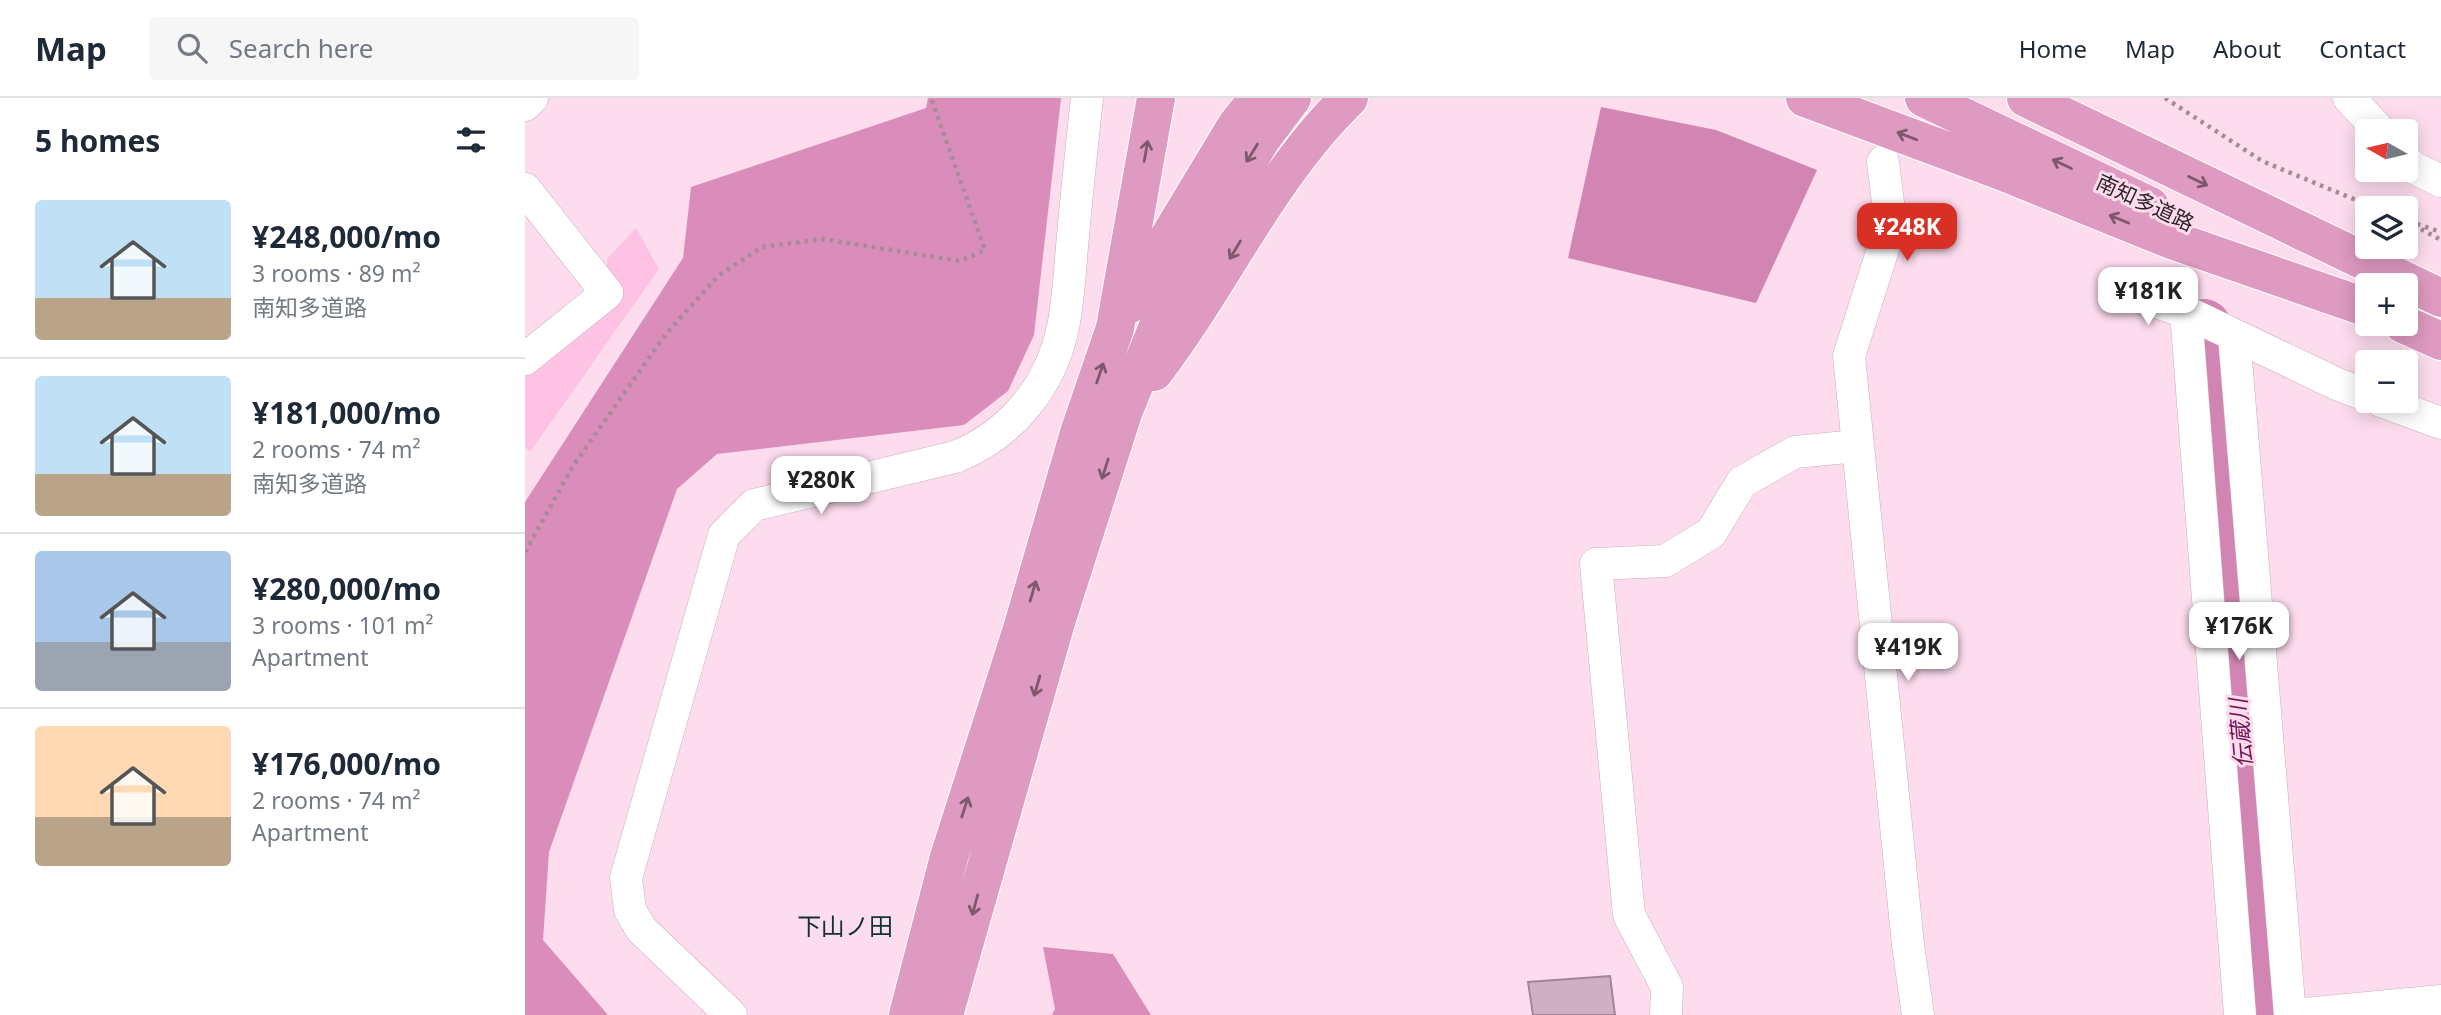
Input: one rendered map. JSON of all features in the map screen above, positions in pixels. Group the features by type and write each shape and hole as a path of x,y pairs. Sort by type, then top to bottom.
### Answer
{"highway":[{"path":"908,1015 949,857 1115,328 1156,98"},
{"path":"1115,328 1236,126 1258,98"},
{"path":"944,1015 1056,622 1123,413 1179,274 1262,138 1292,98"},
{"path":"1123,413 1189,328 1242,238 1293,163 1349,98"},
{"path":"1805,98 2001,171 2169,240 2355,304"},
{"name":"南知多道路","path":"1924,98 2355,302"},
{"name":"南知多道路","path":"2026,98 2441,298"},
{"path":"2047,98 2095,131"},
{"path":"2418,331 2441,341"}],"street":[{"path":"525,105 532,98"},
{"path":"731,1015 641,929 630,910 626,878 724,535 754,505 955,457 972,450 996,436 1024,410 1047,374 1063,328 1087,98"},
{"path":"2349,98 2369,119"},
{"path":"1883,162 1888,202 1884,246 1849,356 1908,945 1918,1015"},
{"path":"2419,170 2441,181"},
{"path":"525,189 607,293 525,359"},
{"path":"2130,293 2187,313 2355,390"},
{"path":"2187,313 2240,1015"},
{"path":"2233,336 2292,1015 2441,1001"},
{"path":"2414,413 2441,423"},
{"path":"1666,1015 1667,987 1629,915 1596,564 1665,561 1711,533 1742,482 1795,452 1857,446"}],"path":[{"path":"525,552 573,466 666,335 718,276 762,247 823,239 960,261 985,250 931,98"},
{"path":"2165,98 2262,161 2355,200"},
{"path":"2418,225 2441,232"},
{"path":"2418,228 2441,240"}],"shaded area":[{"path":"928,98 1061,98 1034,335 1008,391 964,425 717,454 677,489 549,852 543,940 608,1015 525,1015 525,502 683,258 691,187 926,108"},
{"path":"1601,107 1716,130 1817,170 1756,303 1568,258"},
{"path":"636,228 659,269 530,452 525,447 525,359 607,293 607,259"},
{"path":"1043,947 1113,954 1151,1015 1052,1015 1055,1009"}],"building":[{"path":"1610,976 1615,1015 1533,1015 1528,982"}],"waterway":[{"name":"伝蔵川","path":"2204,326 2236,653 2266,1015"}],"district":[{"name":"下山ノ田","path":"845,927"}]}
